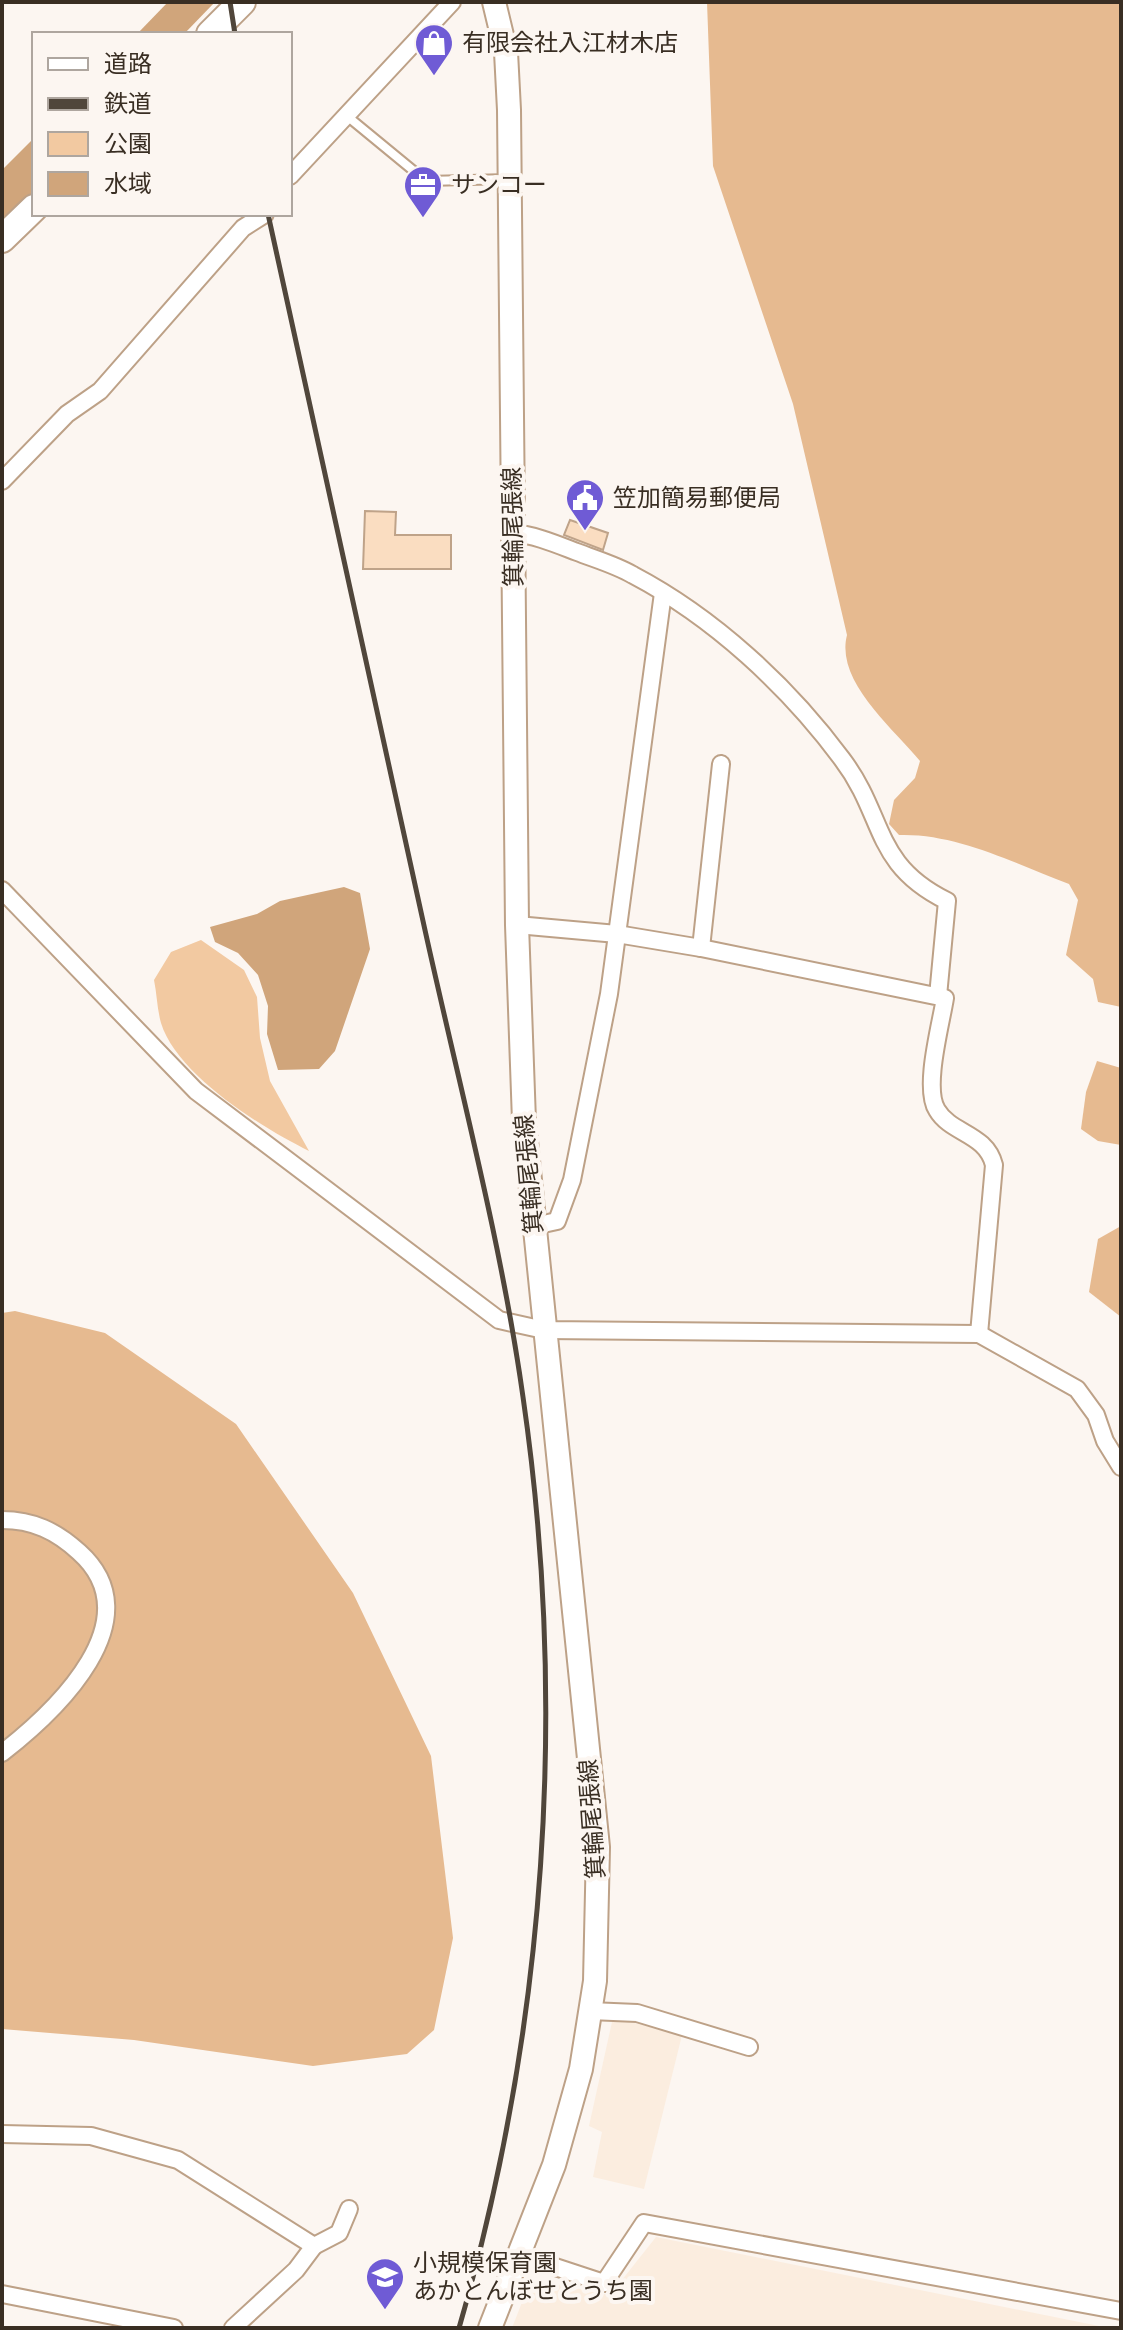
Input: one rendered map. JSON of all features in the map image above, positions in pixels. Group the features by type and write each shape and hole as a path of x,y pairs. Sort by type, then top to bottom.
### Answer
{"main road":[{"path":"212,32 242,2"},
{"name":"箕輪尾張線","path":"490,2328 554,2165 581,2069 595,1981 598,1847 524,1121 517,925 510,179 506,52 494,2"},
{"path":"2,239 32,210"}],"street":[{"path":"292,174 452,2"},
{"path":"2,481 67,414 100,391 243,228 262,216"},
{"path":"513,533 539,538 629,572 663,593 744,653 774,682 842,759 861,788 885,847 900,869 924,890 947,901 938,996"},
{"path":"534,1226 557,1221 572,1180 609,994 663,593"},
{"path":"701,948 721,764"},
{"path":"2,890 145,1040 235,1124 499,1320 544,1330 979,1334 1077,1389 1096,1415 1105,1441 1121,1467"},
{"path":"517,925 617,934 701,948 945,998 934,1062 932,1095 937,1111 981,1142 991,1153 994,1165 979,1334"},
{"path":"2,1520 28,1520 68,1542 91,1562 107,1600 104,1629 94,1652 65,1697 2,1753"},
{"path":"590,2011 637,2013 749,2047"},
{"path":"2,2134 91,2136 178,2160 314,2246"},
{"path":"233,2328 296,2270 314,2246 339,2233 349,2209"},
{"path":"519,2255 604,2283 644,2223 1121,2311"},
{"path":"2,2294 174,2328"}],"lane":[{"path":"346,116 426,181 510,179"}],"shaded area":[{"path":"707,2 1121,2 1121,1007 1098,1002 1093,979 1066,955 1078,900 1069,884 964,844 899,835 889,824 894,800 915,778 920,761 869,703 850,669 846,652 847,635 793,404 713,166"},
{"path":"1097,1061 1121,1068 1121,1145 1098,1141 1081,1129 1086,1092"},
{"path":"1121,1226 1121,1317 1089,1292 1098,1239"},
{"path":"15,1311 105,1333 236,1424 353,1593 431,1756 453,1938 434,2030 407,2054 313,2066 134,2040 2,2029 2,1313"},
{"path":"627,2021 682,2035 644,2189 593,2177 602,2132 589,2126 612,2022"},
{"path":"656,2237 1109,2328 512,2328 531,2279 610,2295"}],"green space":[{"path":"201,940 244,970 257,997 260,1038 270,1081 309,1151 268,1129 223,1098 184,1062 170,1042 161,1023 154,980 171,952"}],"water":[{"path":"168,2 215,2 186,32 139,32"},
{"path":"32,140 32,195 2,225 2,170"},
{"path":"344,887 360,893 370,949 335,1051 319,1069 278,1070 267,1034 268,1006 258,975 238,953 215,942 210,927 257,914 280,901"}],"building":[{"path":"365,511 396,512 395,535 451,535 451,569 363,569"},
{"path":"570,520 608,533 603,550 564,535"}],"railway":[{"path":"230,2 235,32"},
{"path":"268,216 491,1219 514,1338 537,1514 544,1631 545,1748 540,1866 529,1983 512,2099 489,2214 459,2328"}],"place":[{"name":"有限会社入江材木店","path":"434,77"},
{"name":"サンコー","path":"423,219"},
{"name":"笠加簡易郵便局","path":"585,532"},
{"name":"小規模保育園 あかとんぼせとうち園","path":"385,2311"}]}
